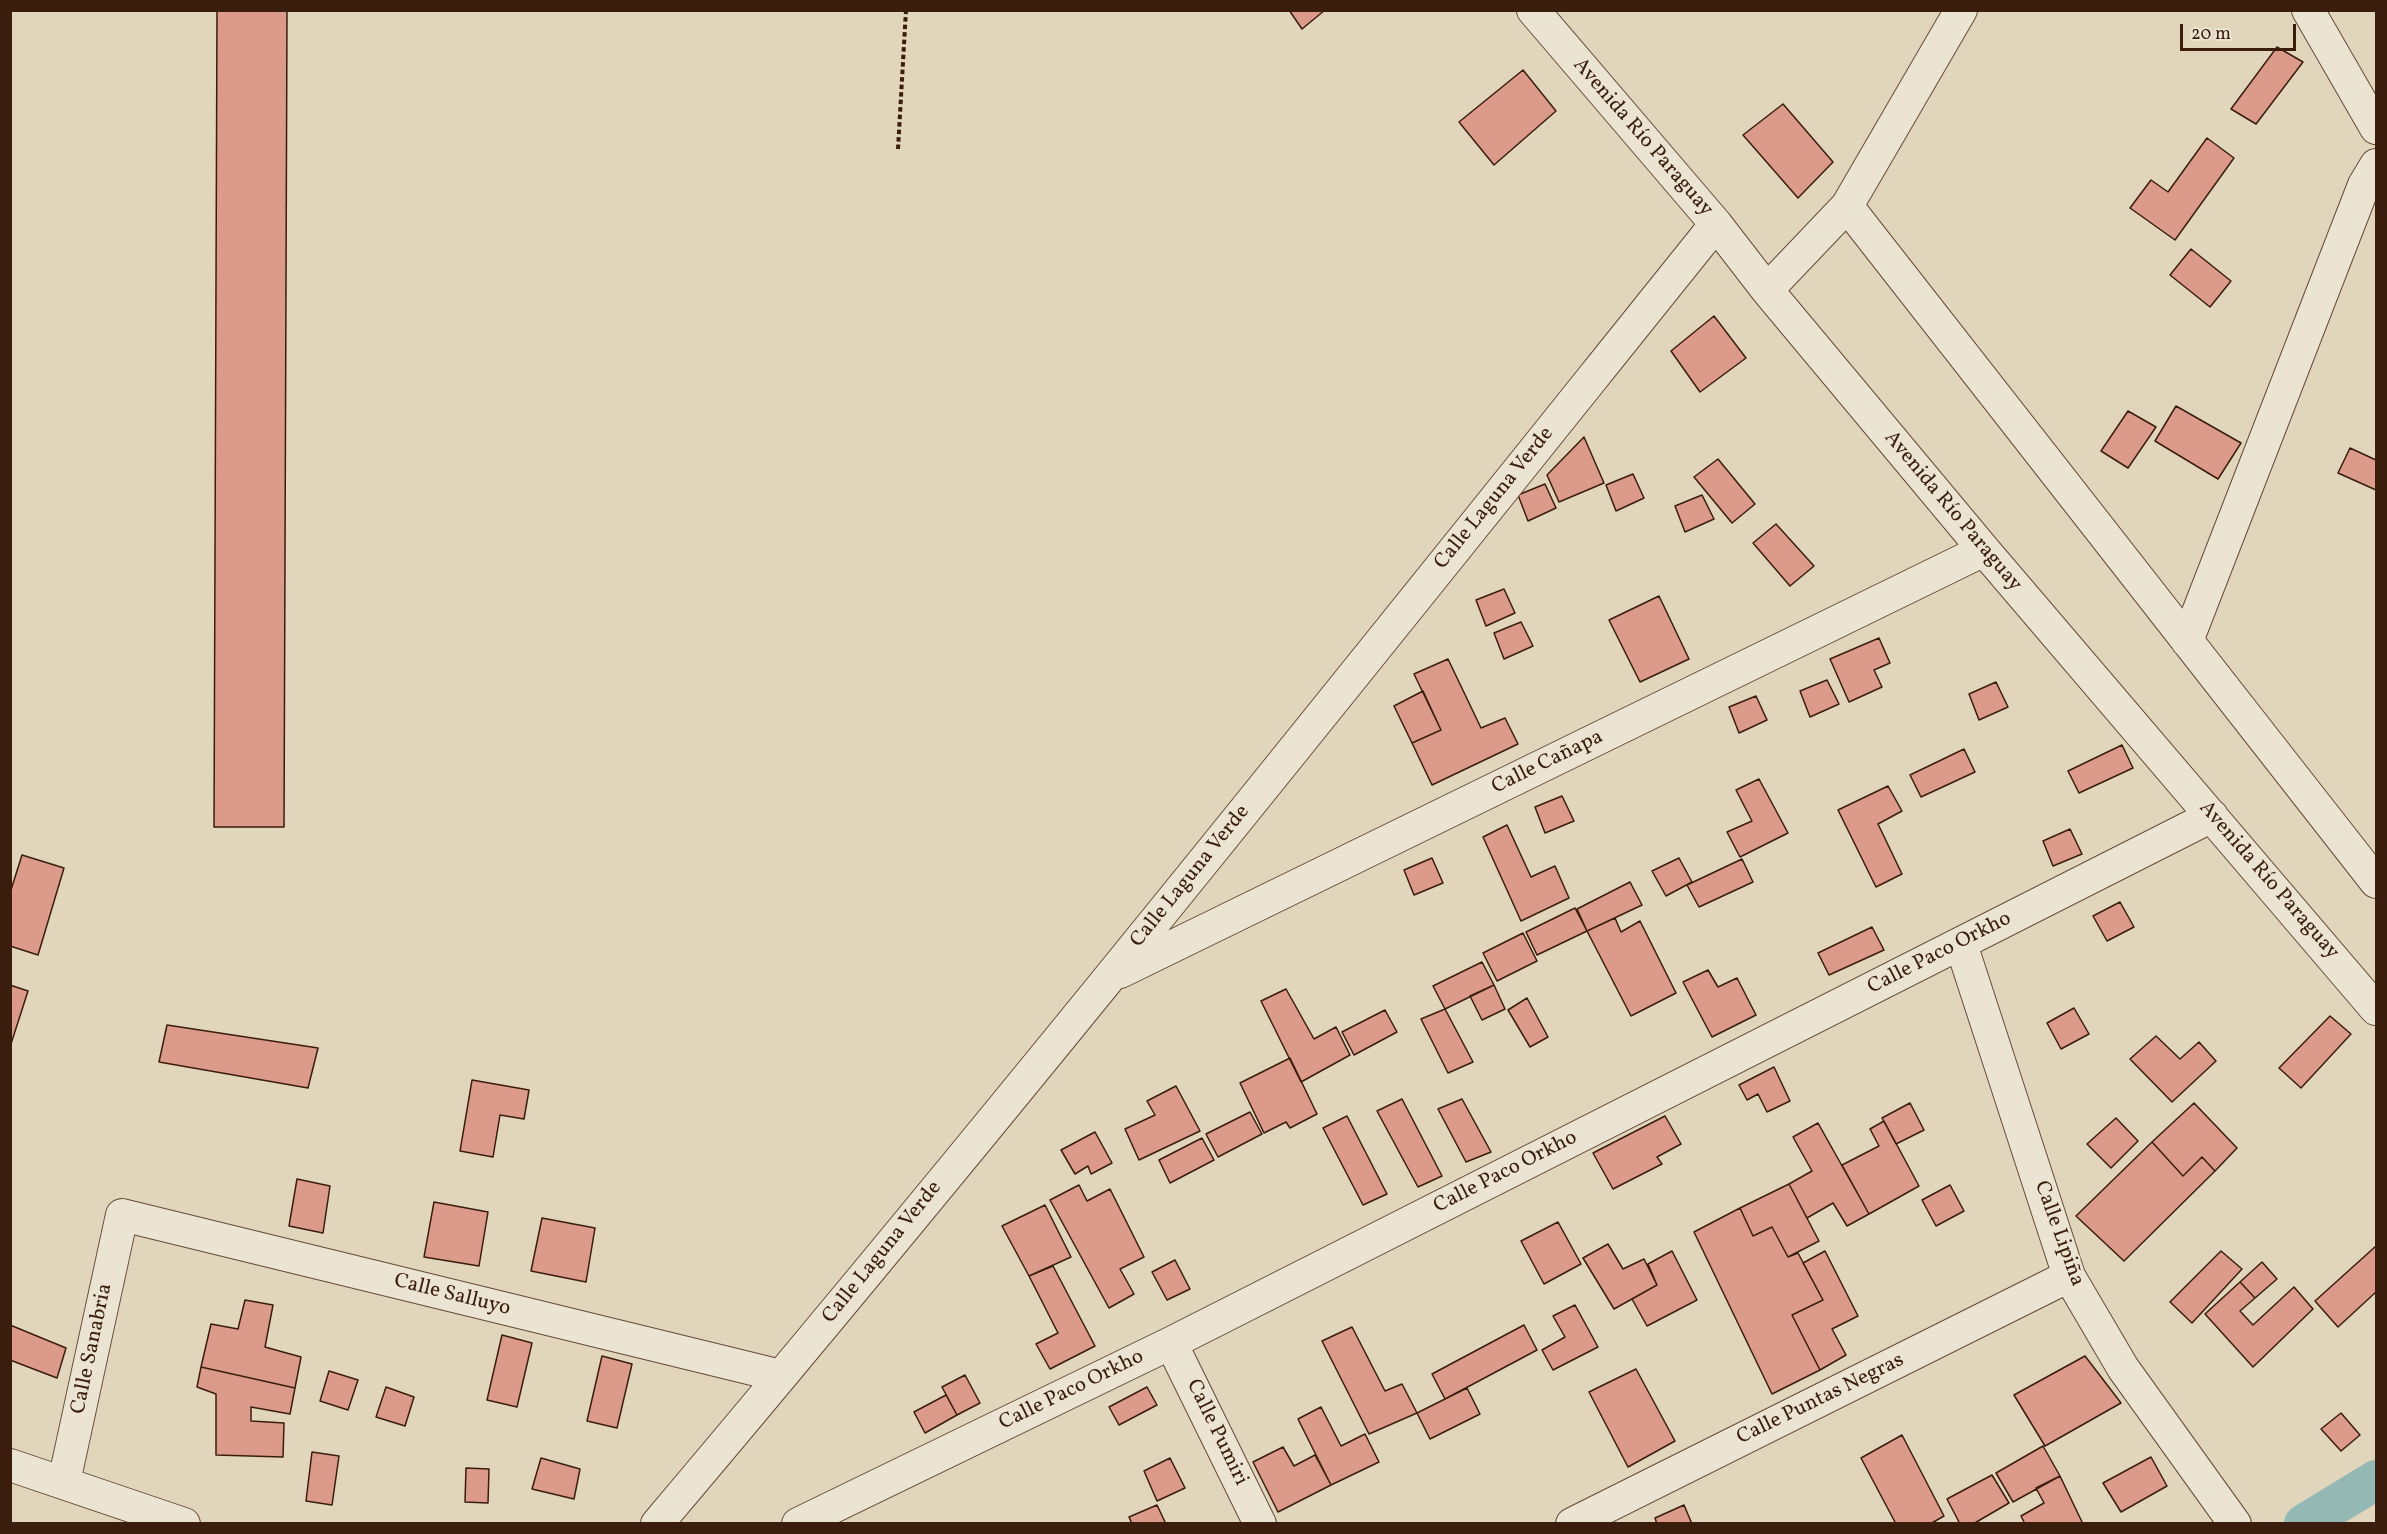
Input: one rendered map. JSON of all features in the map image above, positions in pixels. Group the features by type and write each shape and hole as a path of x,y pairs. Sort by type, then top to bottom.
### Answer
{"street":[{"name":"Avenida Río Paraguay","path":"1533,10 1716,224 1767,290 1984,550 2376,1008"},
{"path":"1767,290 1847,206 1961,10"},
{"path":"2308,10 2376,128"},
{"path":"2187,641 2364,185 2376,165"},
{"path":"1847,206 2376,882"},
{"name":"Calle Laguna Verde","path":"657,1524 782,1376 1111,976 1716,224"},
{"name":"Calle Cañapa","path":"1111,976 1984,550"},
{"name":"Calle Paco Orkho","path":"798,1524 1171,1343 2212,816"},
{"name":"Calle Lipiña","path":"1961,944 2069,1276 2123,1368 2235,1524"},
{"name":"Calle Salluyo","path":"122,1215 782,1376"},
{"name":"Calle Sanabria","path":"64,1482 122,1215"},
{"name":"Calle Puntas Negras","path":"1572,1524 2069,1276"},
{"name":"Calle Pumiri","path":"1171,1343 1260,1524"},
{"path":"10,1465 64,1482 168,1521"}],"path":[{"path":"898,149 906,10"}],"building":[{"path":"217,10 287,10 284,827 214,827"},
{"path":"1289,10 1325,10 1302,29"},
{"path":"2277,47 2303,62 2256,124 2231,109"},
{"path":"1523,70 1556,111 1494,165 1459,122"},
{"path":"1783,104 1833,162 1798,198 1743,135"},
{"path":"2207,138 2234,158 2175,240 2130,208 2151,180 2168,192"},
{"path":"2191,249 2231,281 2210,307 2170,275"},
{"path":"1714,316 1746,358 1700,392 1671,351"},
{"path":"2176,406 2241,443 2218,479 2155,441"},
{"path":"2128,411 2156,427 2128,468 2101,451"},
{"path":"1584,437 1604,483 1559,502 1547,475"},
{"path":"2350,448 2376,460 2376,490 2338,473"},
{"path":"1718,459 1755,504 1732,523 1694,477"},
{"path":"1633,474 1644,498 1616,511 1606,485"},
{"path":"1545,484 1556,508 1528,521 1518,495"},
{"path":"1702,495 1714,519 1685,532 1675,506"},
{"path":"1776,524 1814,566 1790,586 1753,543"},
{"path":"1504,589 1515,613 1486,626 1476,600"},
{"path":"1659,596 1689,659 1640,682 1609,620"},
{"path":"1521,622 1533,646 1504,659 1494,633"},
{"path":"1879,638 1890,663 1874,670 1882,687 1849,702 1830,659"},
{"path":"1448,659 1481,728 1505,718 1518,744 1432,785 1412,743 1441,730 1414,674"},
{"path":"1827,680 1839,704 1810,717 1800,691"},
{"path":"1996,682 2008,707 1979,720 1969,694"},
{"path":"1423,691 1441,730 1412,743 1394,706"},
{"path":"1756,696 1767,720 1739,733 1729,707"},
{"path":"2122,745 2133,768 2079,793 2068,771"},
{"path":"1964,749 1975,772 1921,797 1910,775"},
{"path":"1759,779 1788,833 1740,857 1727,832 1752,821 1736,790"},
{"path":"1888,786 1902,811 1878,824 1902,874 1876,887 1838,810"},
{"path":"1562,796 1574,821 1545,833 1535,807"},
{"path":"1507,825 1531,877 1555,866 1569,898 1521,921 1483,837"},
{"path":"2070,829 2082,854 2053,866 2043,841"},
{"path":"22,855 64,868 38,955 10,946 10,893"},
{"path":"1432,858 1443,883 1414,895 1404,870"},
{"path":"1679,858 1692,882 1666,896 1652,871"},
{"path":"1742,859 1753,882 1699,907 1687,885"},
{"path":"1630,882 1642,905 1587,931 1577,909"},
{"path":"2120,902 2134,927 2107,941 2093,916"},
{"path":"1575,908 1587,931 1537,955 1526,932"},
{"path":"1615,918 1621,932 1640,921 1676,993 1631,1016 1587,931"},
{"path":"1872,927 1884,950 1829,975 1818,953"},
{"path":"1523,933 1537,961 1497,981 1483,953"},
{"path":"1482,962 1494,985 1445,1009 1433,986"},
{"path":"1708,970 1718,987 1737,978 1756,1015 1712,1037 1683,982"},
{"path":"10,985 28,991 10,1047"},
{"path":"1494,985 1505,1009 1482,1020 1470,996"},
{"path":"1286,989 1314,1039 1336,1027 1350,1055 1301,1082 1261,1001"},
{"path":"1527,998 1548,1037 1530,1047 1508,1010"},
{"path":"2074,1008 2089,1034 2061,1049 2047,1023"},
{"path":"1445,1009 1473,1062 1448,1073 1421,1019"},
{"path":"1385,1010 1397,1032 1354,1055 1342,1032"},
{"path":"2330,1016 2351,1034 2301,1088 2279,1068"},
{"path":"167,1025 318,1048 308,1088 159,1062"},
{"path":"2156,1036 2180,1059 2199,1042 2216,1061 2172,1102 2130,1059"},
{"path":"1290,1058 1317,1114 1290,1128 1286,1122 1264,1133 1240,1083"},
{"path":"1774,1067 1790,1101 1767,1112 1758,1094 1747,1100 1739,1085"},
{"path":"472,1080 529,1090 524,1119 500,1115 493,1157 460,1151"},
{"path":"1176,1086 1200,1131 1139,1160 1125,1129 1155,1115 1147,1101"},
{"path":"1402,1099 1442,1176 1418,1187 1377,1111"},
{"path":"1462,1099 1491,1152 1466,1162 1438,1109"},
{"path":"1910,1103 1924,1130 1896,1144 1882,1118"},
{"path":"2194,1103 2237,1148 2215,1171 2202,1157 2183,1176 2152,1142"},
{"path":"1250,1112 1262,1134 1218,1157 1206,1134"},
{"path":"1347,1116 1387,1194 1363,1205 1323,1128"},
{"path":"1665,1116 1681,1144 1657,1157 1662,1164 1613,1189 1593,1153"},
{"path":"2116,1118 2138,1141 2111,1168 2087,1144"},
{"path":"1884,1121 1919,1186 1869,1214 1842,1165 1879,1146 1870,1129"},
{"path":"1818,1123 1869,1214 1847,1226 1833,1203 1807,1218 1789,1184 1812,1171 1793,1137"},
{"path":"1095,1132 1112,1163 1091,1174 1088,1166 1075,1174 1061,1150"},
{"path":"1202,1138 1214,1160 1170,1183 1159,1160"},
{"path":"2152,1142 2183,1176 2202,1157 2215,1171 2124,1261 2076,1216"},
{"path":"297,1179 330,1186 323,1233 289,1226"},
{"path":"1789,1184 1819,1241 1788,1257 1772,1227 1753,1236 1740,1208"},
{"path":"1079,1185 1087,1201 1110,1189 1144,1257 1120,1269 1134,1294 1109,1308 1050,1200"},
{"path":"1950,1185 1964,1211 1936,1226 1922,1200"},
{"path":"434,1202 488,1212 479,1266 424,1257"},
{"path":"1045,1205 1071,1257 1029,1276 1002,1226"},
{"path":"1740,1208 1753,1236 1772,1227 1788,1257 1798,1253 1823,1300 1792,1315 1820,1370 1772,1394 1694,1232"},
{"path":"542,1218 595,1228 586,1282 531,1271"},
{"path":"1558,1222 1581,1264 1544,1284 1521,1241"},
{"path":"1608,1244 1623,1269 1644,1259 1657,1285 1614,1309 1583,1258"},
{"path":"2376,1246 2376,1292 2338,1327 2315,1301"},
{"path":"1672,1251 1697,1300 1647,1326 1632,1299 1657,1285 1648,1264"},
{"path":"1825,1251 1858,1316 1832,1329 1846,1355 1820,1370 1792,1315 1823,1300 1803,1263"},
{"path":"2221,1251 2242,1269 2192,1323 2170,1302"},
{"path":"1175,1260 1190,1289 1167,1300 1152,1272"},
{"path":"2262,1262 2277,1279 2255,1298 2240,1282"},
{"path":"1053,1266 1095,1346 1050,1369 1036,1344 1058,1333 1029,1276"},
{"path":"2240,1282 2255,1298 2240,1311 2253,1325 2294,1287 2313,1309 2253,1367 2205,1314"},
{"path":"245,1300 273,1305 265,1347 301,1357 295,1388 201,1367 211,1324 238,1329"},
{"path":"1575,1305 1598,1347 1553,1370 1542,1350 1565,1337 1553,1316"},
{"path":"10,1325 66,1348 57,1378 10,1360"},
{"path":"1524,1325 1537,1350 1445,1399 1432,1374"},
{"path":"1352,1327 1385,1391 1402,1384 1417,1413 1369,1434 1322,1341"},
{"path":"502,1335 532,1343 517,1407 487,1400"},
{"path":"602,1356 632,1364 617,1428 587,1421"},
{"path":"2085,1356 2121,1403 2045,1446 2014,1395"},
{"path":"201,1367 295,1388 290,1414 251,1407 251,1421 284,1423 283,1457 216,1455 216,1394 197,1387"},
{"path":"1636,1369 1675,1441 1628,1467 1589,1392"},
{"path":"329,1371 358,1380 348,1410 320,1401"},
{"path":"965,1375 980,1403 957,1415 942,1387"},
{"path":"386,1387 414,1397 405,1426 376,1417"},
{"path":"1147,1387 1157,1405 1119,1425 1109,1407"},
{"path":"1467,1388 1480,1414 1430,1439 1417,1413"},
{"path":"946,1395 957,1415 925,1433 914,1412"},
{"path":"1321,1407 1341,1446 1365,1434 1379,1462 1331,1485 1298,1419"},
{"path":"2341,1413 2360,1435 2341,1451 2321,1429"},
{"path":"1902,1435 1944,1516 1930,1524 1896,1524 1861,1458"},
{"path":"2043,1446 2060,1476 2013,1502 1996,1473"},
{"path":"1283,1447 1294,1466 1315,1455 1331,1485 1278,1512 1253,1462"},
{"path":"312,1452 339,1456 332,1505 306,1501"},
{"path":"2151,1457 2167,1486 2121,1512 2103,1483"},
{"path":"541,1458 580,1469 574,1499 532,1489"},
{"path":"1170,1458 1185,1488 1157,1501 1144,1471"},
{"path":"466,1468 489,1469 488,1503 465,1502"},
{"path":"1992,1475 2009,1503 1973,1524 1960,1524 1947,1499"},
{"path":"2060,1476 2083,1524 2025,1524 2021,1516 2044,1503 2036,1488"},
{"path":"1157,1505 1166,1524 1132,1524 1129,1517"},
{"path":"1684,1505 1692,1524 1657,1524 1655,1518"}],"waterway":[{"path":"2304,1524 2376,1480"}]}
